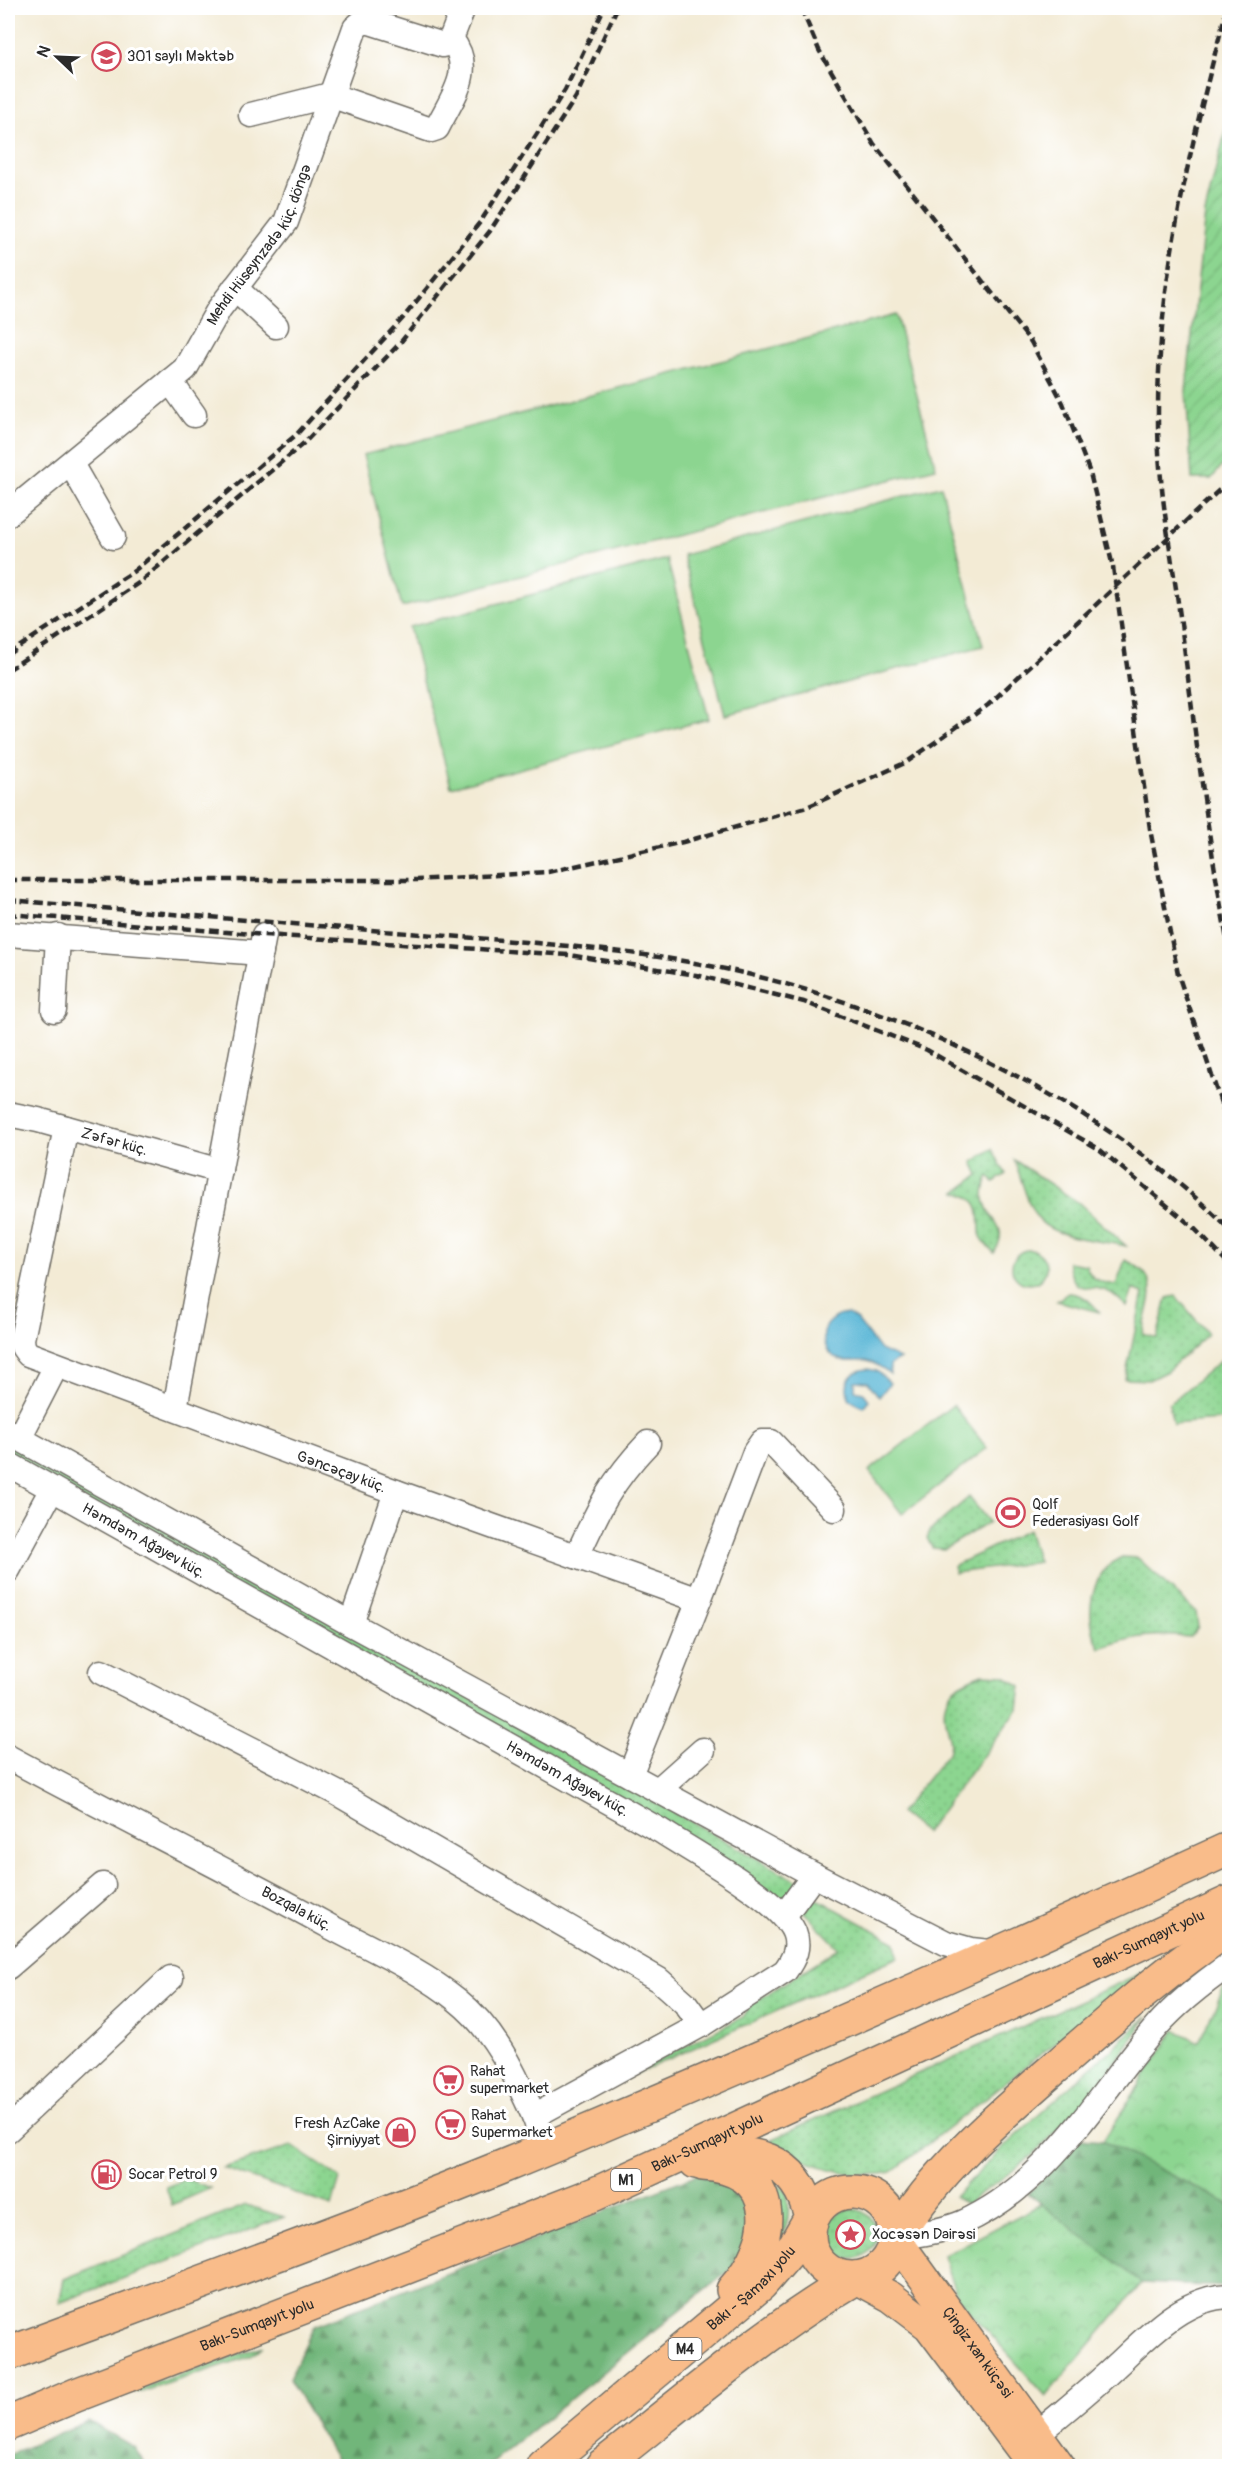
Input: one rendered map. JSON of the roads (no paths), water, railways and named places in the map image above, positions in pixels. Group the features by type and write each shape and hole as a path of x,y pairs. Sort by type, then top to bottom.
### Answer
{"highway":[{"path":"8,2354 341,2230 546,2148 1003,1953 1230,1848"},
{"name":"Bakı-Sumqayıt yolu","path":"8,2424 595,2194 1230,1902"},
{"path":"895,2238 892,2218 887,2209 872,2196 852,2191 832,2195 816,2208 808,2240 816,2261 834,2275 856,2278 873,2273 885,2262 895,2238 926,2192 987,2129 1125,2007 1230,1928"},
{"path":"595,2194 728,2154 757,2155 773,2162 797,2183 805,2195 812,2217"},
{"path":"630,2396 744,2277 754,2263 764,2236 764,2207 759,2192 751,2181 741,2174 716,2165 692,2163"},
{"name":"Bakı - Şamaxı yolu","path":"543,2466 630,2396 761,2284 795,2245 812,2217"},
{"name":"M4","path":"602,2466 734,2361 795,2316 856,2278"}],"main road":[{"name":"Çingiz xan küçəsi","path":"895,2238 1060,2466"},
{"path":"856,2278 891,2297 929,2326 1034,2466"}],"street":[{"path":"251,115 330,95 432,130 437,128 462,75 464,62 461,51 452,39 463,8"},
{"name":"Mehdi Hüseynzadə küç. döngə","path":"8,514 170,381 194,357 214,317 286,222 350,38 362,22 370,22 434,44 443,45 452,39"},
{"path":"235,288 276,326"},
{"path":"170,381 194,416"},
{"path":"71,464 113,537"},
{"path":"8,934 262,944 175,1408"},
{"path":"54,1010 58,936"},
{"name":"Zəfər küç.","path":"8,1114 220,1171"},
{"name":"Gəncəçay küç.","path":"66,1128 22,1339 23,1347 28,1354 396,1492 699,1600"},
{"path":"56,1366 13,1435 351,1624 814,1875 946,1943 971,1950 1003,1953"},
{"path":"630,1775 755,1452 762,1442 771,1442 834,1509"},
{"path":"577,1556 605,1495 622,1470 648,1443"},
{"name":"Həmdəm Ağayev küç.","path":"8,1464 651,1825 752,1891 784,1916 794,1933 797,1946 792,1962 785,1971 701,2025 534,2116"},
{"path":"8,1570 52,1489"},
{"path":"351,1624 396,1492"},
{"path":"101,1672 337,1793 649,1974 685,2003 701,2025"},
{"path":"658,1790 703,1750"},
{"name":"Bozqala küç.","path":"8,1757 309,1915 425,1978 456,1999 476,2017 504,2053 534,2116"},
{"path":"1118,1900 1230,1835"},
{"path":"784,1916 814,1875"},
{"path":"8,1967 103,1885"},
{"path":"895,2238 942,2230 963,2223 1004,2197 1026,2179 1088,2117 1174,2007 1230,1964"},
{"path":"8,2130 171,1978"},
{"path":"534,2116 546,2148"},
{"path":"1037,2434 1142,2340 1171,2318 1199,2301 1213,2296 1230,2296"}],"water":[{"path":"848,1314 857,1320 880,1350 900,1359 890,1365 890,1374 873,1363 841,1360 830,1353 824,1338 825,1328 839,1315"},
{"path":"868,1369 877,1371 890,1383 879,1397 868,1382 855,1381 855,1390 863,1392 869,1400 863,1407 850,1400 847,1388 853,1375"}],"railway":[{"path":"8,654 134,571 296,435 403,318 481,221 565,90 604,8"},
{"path":"8,670 140,582 304,443 400,343 490,231 576,97 617,8"},
{"path":"801,8 819,50 874,144 1031,342 1063,403 1090,473 1113,567 1150,829 1178,974 1230,1130"},
{"path":"1227,8 1189,161 1170,263 1159,367 1158,420 1160,473 1167,526 1209,834 1230,955"},
{"path":"8,880 416,880 548,872 683,842 807,807 907,762 988,705 1230,480"},
{"path":"8,900 574,947 655,956 766,979 838,1000 911,1027 982,1058 1050,1095 1115,1136 1176,1181 1230,1230"},
{"path":"8,914 264,935 569,955 696,975 804,1002 927,1050 1099,1149 1193,1227 1230,1265"}],"place":[{"name":"301 saylı Məktəb","path":"106,56"},
{"name":"Qolf Federasiyası Golf","path":"1011,1513"},
{"name":"Rahat supermarket","path":"449,2080"},
{"name":"Rahat Supermarket","path":"450,2124"},
{"name":"Fresh AzCake Şirniyyat","path":"401,2132"},
{"name":"Socar Petrol 9","path":"107,2174"},
{"name":"Xocəsən Dairəsi","path":"851,2234"}]}
